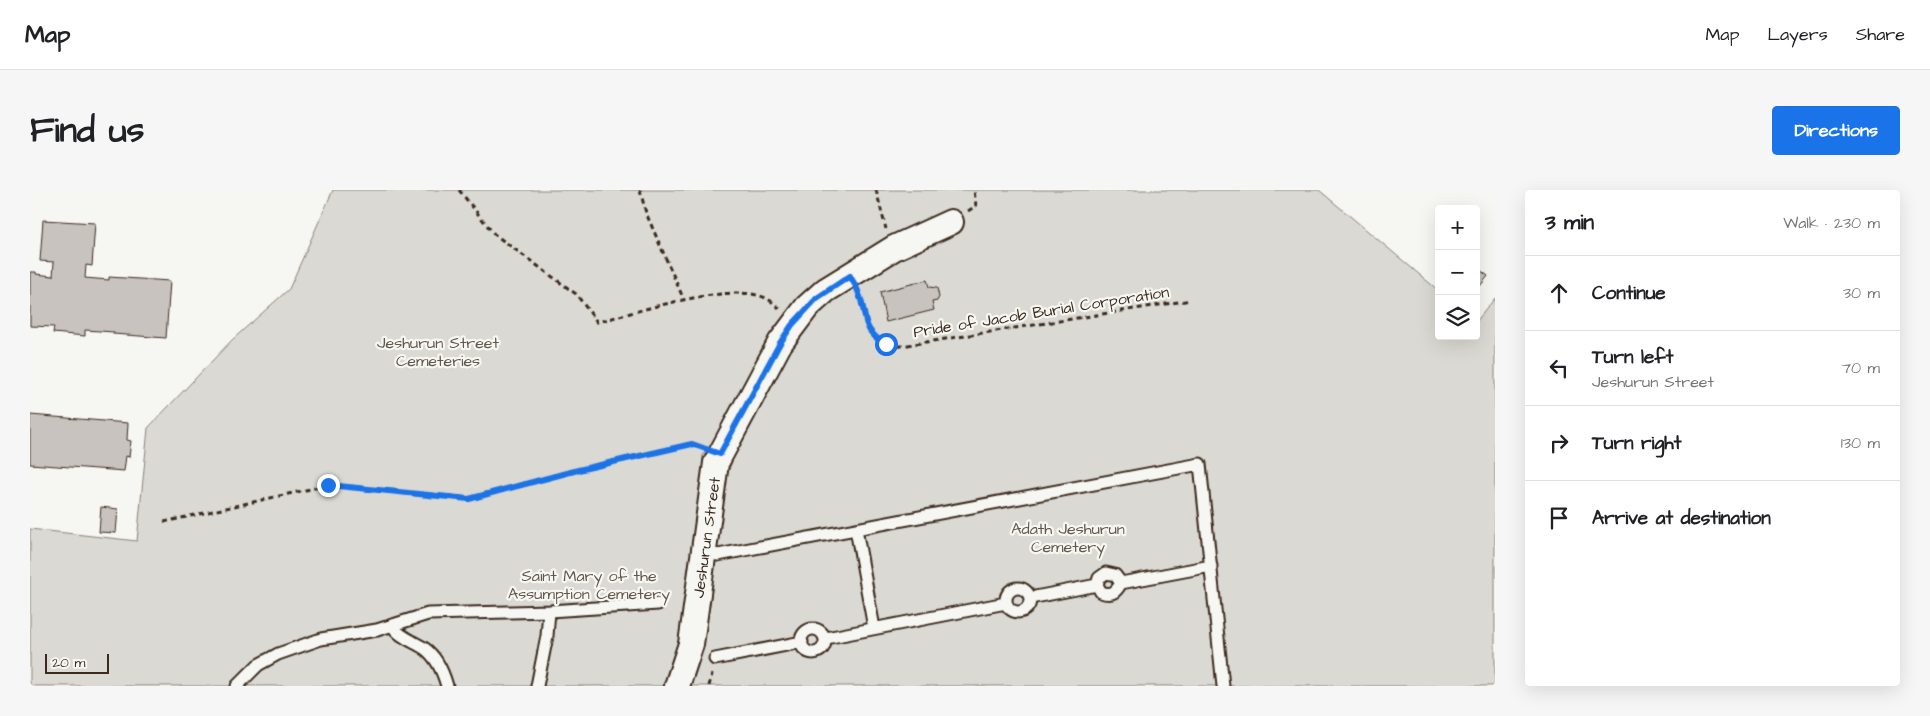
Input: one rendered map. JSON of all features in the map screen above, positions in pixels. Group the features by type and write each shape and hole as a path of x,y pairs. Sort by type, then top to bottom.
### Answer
{"street":[{"name":"Jeshurun Street","path":"677,686 691,644 714,472 720,454 780,343 792,325 817,298 894,248 951,222"}],"lane":[{"path":"704,552 718,555 1200,464 1223,686"},
{"path":"856,529 874,628"},
{"path":"1121,583 1118,578 1109,573 1099,578 1097,585 1101,592 1110,594 1117,590 1121,583 1211,566"},
{"path":"1030,598 1097,585"},
{"path":"1014,588 1024,590 1030,598 1026,608 1019,612 1010,609 1006,603 1008,593 1014,588"},
{"path":"826,638 1006,603"},
{"path":"237,686 258,665 278,654 321,639 377,630 417,617 440,613 549,611 658,604"},
{"path":"537,686 547,636 549,611"},
{"path":"392,625 400,634 431,654 442,670 447,686"},
{"path":"810,628 820,630 826,638 822,650 815,654 806,652 802,642 804,633 810,628"},
{"path":"715,659 802,642"}],"path":[{"path":"459,190 494,234 576,294 597,322 684,300 739,292 761,296 769,300 778,307 792,325"},
{"path":"640,190 646,213 684,300"},
{"path":"876,190 886,232 894,248"},
{"name":"Pride of Jacob Burial Corporation","path":"850,276 860,295 868,328 875,338 895,347 1191,300"},
{"path":"164,522 328,485 469,499 574,471 692,444 720,454"}],"green space":[{"path":"333,190 1319,190 1435,288 1435,340 1480,340 1480,317 1495,298 1495,686 689,686 702,650 722,491 738,443 703,454 700,520 683,642 667,686 30,686 30,529 137,541 148,428 232,340 289,289"}],"building":[{"path":"43,220 95,223 92,266 86,265 85,278 109,280 109,277 170,281 166,338 85,330 85,336 53,333 54,327 30,326 30,272 53,276 54,262 40,261"},
{"path":"1480,270 1488,276 1480,286"},
{"path":"927,280 929,287 937,288 939,297 937,301 932,302 934,310 886,322 880,292"},
{"path":"30,415 128,423 127,440 131,441 129,457 126,456 124,471 30,464"},
{"path":"101,507 118,509 116,533 99,532"}],"route":[{"path":"328,485 469,499 574,471 692,444 720,454 780,343 792,325 807,307 826,290 850,276 860,295 864,318 868,328 875,338 886,344"}],"park label":[{"name":"Jeshurun Street Cemeteries","path":"438,351"},
{"name":"Adath Jeshurun Cemetery","path":"1068,537"},
{"name":"Saint Mary of the Assumption Cemetery","path":"589,584"}]}
